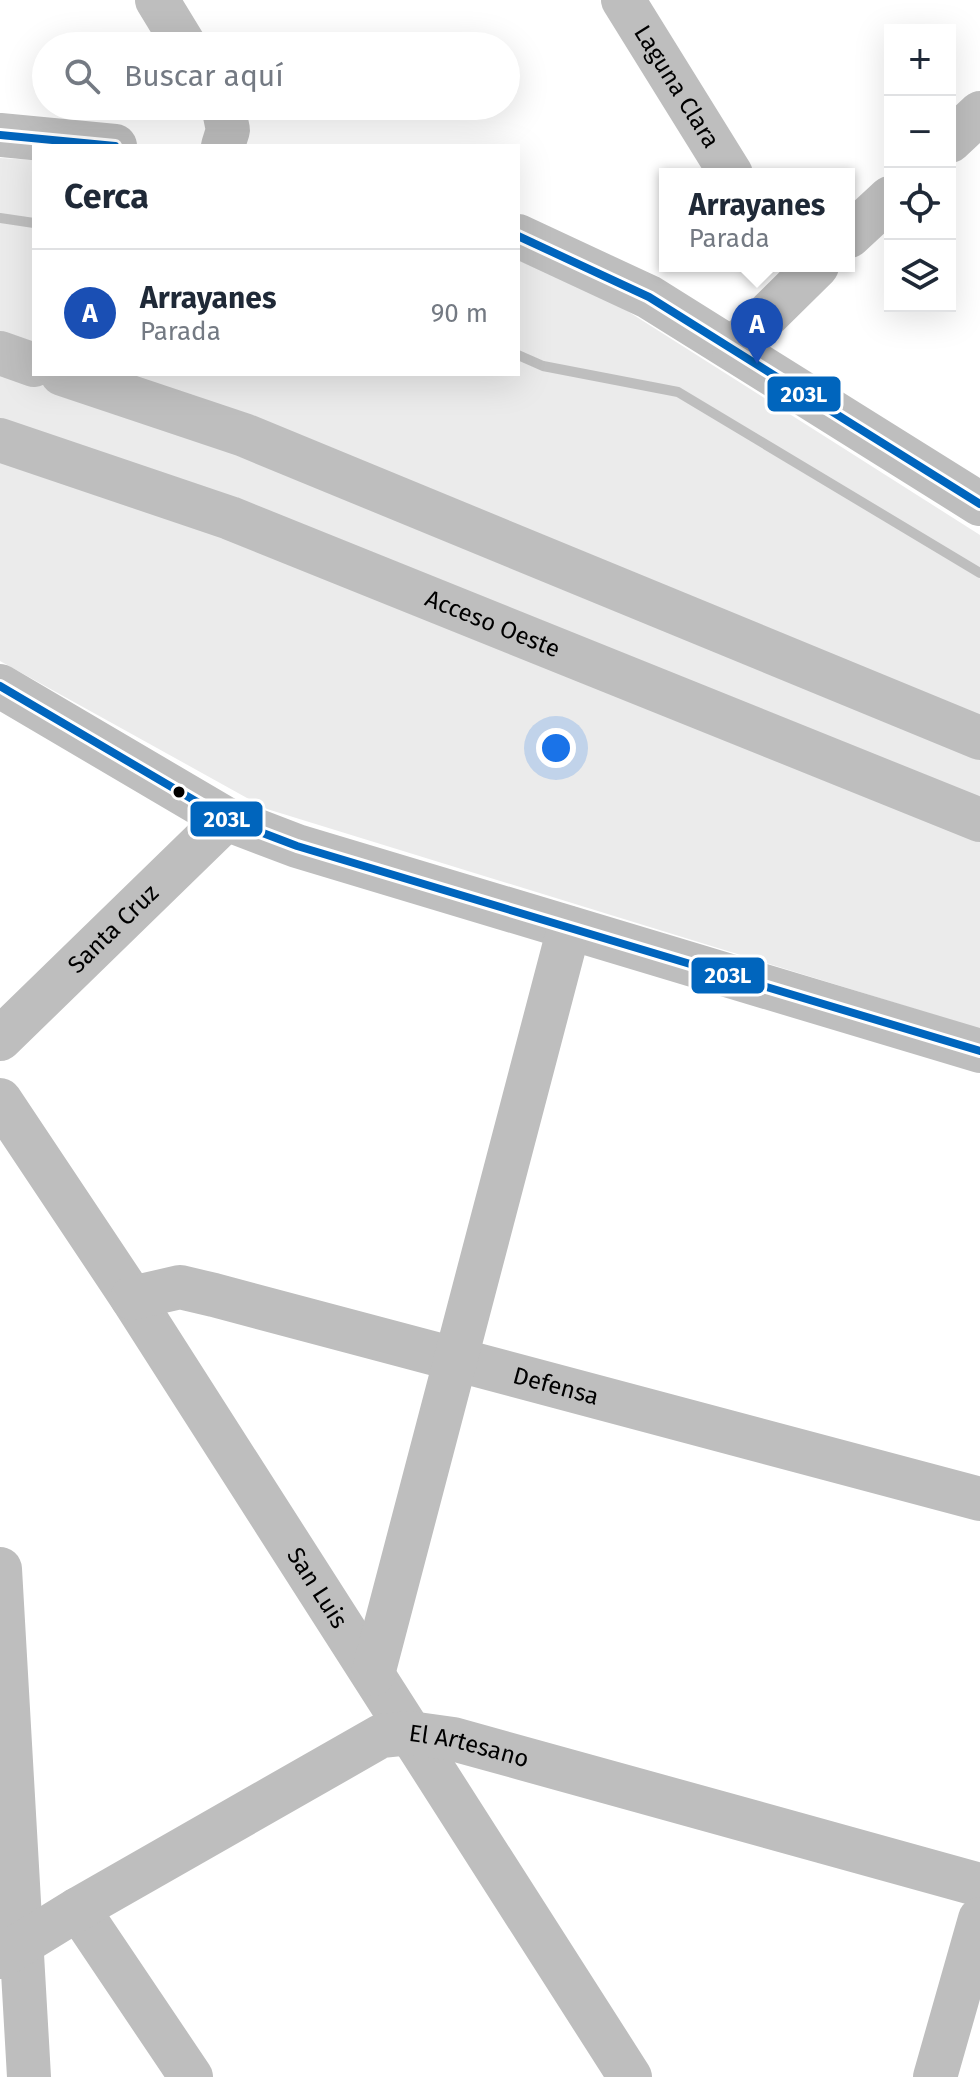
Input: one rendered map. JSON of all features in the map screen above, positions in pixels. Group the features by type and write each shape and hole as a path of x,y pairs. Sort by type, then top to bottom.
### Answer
{"main road":[{"path":"157,0 176,32"},
{"name":"Laguna Clara","path":"623,0 727,168"},
{"path":"956,135 980,113"},
{"path":"224,144 228,130 226,120"},
{"path":"0,135 94,144"},
{"path":"855,230 884,204"},
{"path":"520,237 649,297 980,504"},
{"path":"734,348 802,272"},
{"path":"0,353 32,364"},
{"path":"68,376 244,435 980,738"},
{"name":"Acceso Oeste","path":"0,440 230,518 980,820"},
{"path":"0,686 226,819 297,846 980,1051"},
{"name":"Santa Cruz","path":"0,1039 226,819"},
{"path":"373,1674 569,928"},
{"name":"San Luis","path":"0,1100 132,1298 630,2077"},
{"name":"Defensa","path":"132,1298 180,1287 980,1499"},
{"path":"0,1569 10,1951 29,2077"},
{"name":"El Artesano","path":"10,1951 381,1736 410,1733 453,1739 980,1885"},
{"path":"78,1909 191,2077"},
{"path":"935,2077 980,1919"}],"shaded area":[{"path":"0,158 32,160 32,376 520,376 520,261 610,300 980,535 980,1029 267,809 0,661"}],"waterway":[{"path":"0,218 32,223"},
{"path":"520,356 543,366 678,392 980,573"}],"transit line":[{"name":"203L","path":"0,135 94,144"},
{"name":"203L","path":"520,237 649,297 980,504"},
{"name":"203L","path":"0,686 226,819 297,846 980,1051"}],"place":[{"name":"Arrayanes","path":"757,364"}]}
